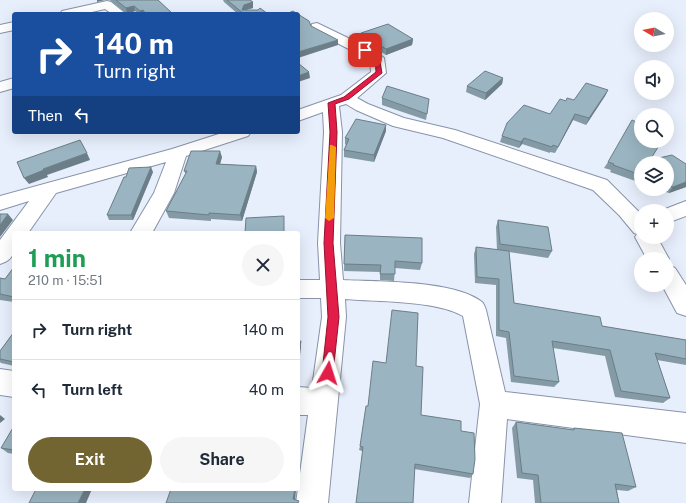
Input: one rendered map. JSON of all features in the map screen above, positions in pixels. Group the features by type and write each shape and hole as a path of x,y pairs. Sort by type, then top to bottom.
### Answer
{"street":[{"path":"75,12 107,5 117,12"},
{"path":"0,29 12,26"},
{"path":"300,115 339,101 379,73 377,58 360,48 328,35 317,27"},
{"path":"0,87 12,84"},
{"path":"339,101 399,122 449,134 600,185 634,220"},
{"path":"312,503 311,401 334,317 329,243 333,132 339,101"},
{"path":"0,203 126,166 178,153 236,134"},
{"path":"142,231 164,193 178,153"},
{"path":"18,231 48,190"},
{"path":"674,213 686,208"},
{"path":"0,256 12,240"},
{"path":"674,286 686,306"},
{"path":"300,289 332,289 428,295 458,301 474,310 494,404 485,503"},
{"path":"0,382 12,384"},
{"path":"494,404 686,428"}],"building":[{"path":"116,0 158,0 171,12 144,12 143,10 140,11 134,6 126,8"},
{"path":"227,0 250,0 253,2 244,5 242,10 258,10 260,8 265,12 242,12"},
{"path":"300,15 309,21 311,26 338,40 300,51"},
{"path":"388,24 413,39 386,49 361,33"},
{"path":"300,65 309,72 300,75"},
{"path":"485,71 503,78 486,93 467,86"},
{"path":"586,83 608,90 589,118 575,114 558,147 553,145 552,147 524,138 521,142 502,136 507,123 524,105 550,114 560,99 566,101 567,98 574,100"},
{"path":"387,86 429,99 427,114 382,98"},
{"path":"356,119 386,125 374,155 344,150 349,139 345,138"},
{"path":"632,120 634,121 634,148 658,148 653,156 634,156 634,172 608,162"},
{"path":"80,140 87,153 43,169 44,170 24,178 17,162"},
{"path":"191,151 220,151 216,164 256,166 240,215 209,213 209,215 166,211 187,171 184,171"},
{"path":"674,156 686,164 686,182 674,187"},
{"path":"151,167 131,215 107,215 129,168"},
{"path":"0,214 8,214 0,225"},
{"path":"284,216 284,231 245,231 246,218"},
{"path":"498,220 548,227 552,251 500,244"},
{"path":"345,235 422,238 422,263 395,261 395,274 380,274 381,265 344,264"},
{"path":"476,247 509,251 514,303 600,317 602,326 686,340 686,359 655,353 670,398 621,391 610,350 552,341 559,382 514,376 509,332 499,330 499,279 477,277"},
{"path":"12,270 12,297 0,294 0,278 5,279"},
{"path":"392,310 418,313 416,366 423,367 421,415 461,421 461,431 474,433 475,459 473,474 415,464 413,503 356,503 363,447 360,446 366,406 368,406 373,361 386,363"},
{"path":"12,335 12,362 0,359 0,351"},
{"path":"516,422 574,430 574,428 622,433 636,487 615,484 619,503 541,503 538,475 522,473"},
{"path":"12,429 12,450 1,448"},
{"path":"35,491 84,491 78,503 29,503"},
{"path":"170,491 295,491 293,499 299,501 298,503 166,503"}],"slow traffic":[{"path":"329,218 332,147"}],"route":[{"path":"328,373 334,317 329,243 333,132 331,103 347,98 379,73 377,58 365,50"}]}
